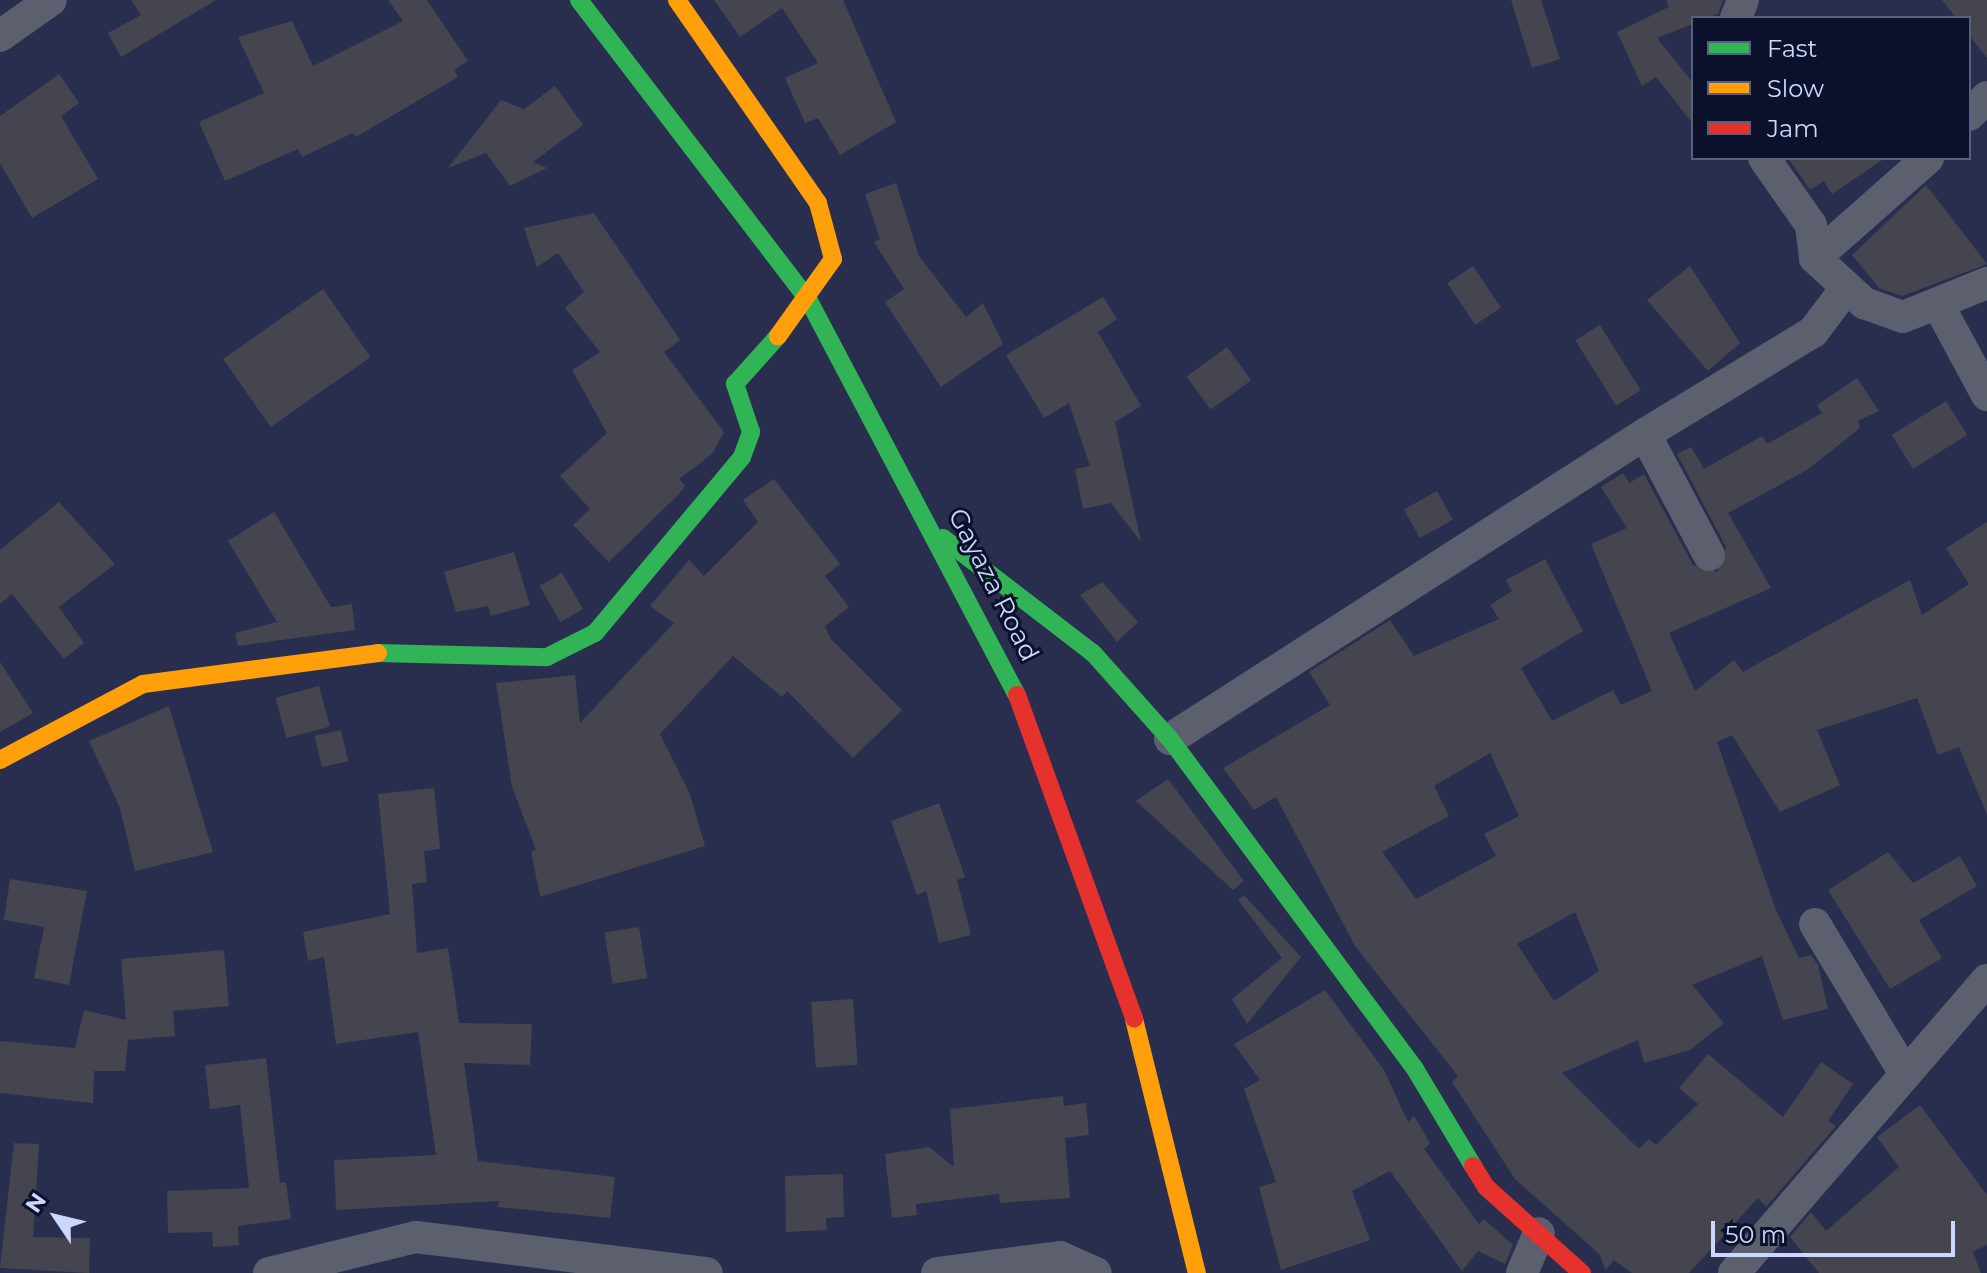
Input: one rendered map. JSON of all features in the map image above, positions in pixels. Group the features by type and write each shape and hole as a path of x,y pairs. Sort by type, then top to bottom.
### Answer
{"street":[{"path":"0,36 51,0"},
{"name":"Gayaza Road","path":"579,0 809,301 943,538 1006,666 1103,918 1157,1093 1197,1273"},
{"path":"0,760 143,684 373,653 506,661 572,650 595,633 742,457 751,432 735,384 809,301 833,259 818,203 677,0"},
{"path":"1971,113 1987,97"},
{"path":"1765,160 1811,225 1815,258 1844,291 1903,317 1940,308 1987,283"},
{"path":"1815,258 1926,160"},
{"path":"1170,739 1645,434 1813,332 1844,291"},
{"path":"1940,308 1987,395"},
{"path":"1645,434 1709,555"},
{"path":"943,538 1093,653 1170,739 1415,1069 1486,1187 1582,1273"},
{"path":"1815,924 1905,1074"},
{"path":"1734,1273 1987,980"},
{"path":"1522,1273 1539,1233"},
{"path":"263,1271 416,1237 707,1273"},
{"path":"937,1273 1060,1257 1096,1273"}],"building":[{"path":"131,0 216,0 121,57 108,33 141,15"},
{"path":"388,0 427,0 468,61 454,70 458,77 356,137 353,133 302,157 298,149 225,181 199,122 264,93 238,37 292,21 313,66 403,21"},
{"path":"714,0 843,0 896,122 840,155 818,118 805,123 785,78 818,63 782,8 740,37"},
{"path":"1511,0 1541,0 1560,59 1532,68"},
{"path":"1666,0 1723,0 1718,14 1691,16 1691,25 1657,38 1691,80 1691,121 1656,77 1642,86 1617,32 1669,7"},
{"path":"1942,0 1987,0 1987,58 1971,38 1971,16 1954,16"},
{"path":"59,74 79,103 61,116 98,179 32,218 0,163 0,116"},
{"path":"555,86 583,125 533,162 547,168 510,186 486,153 448,168 501,100 524,109"},
{"path":"1789,160 1882,160 1832,194 1824,181 1810,190"},
{"path":"896,183 919,256 966,317 983,303 1003,344 941,387 885,302 904,289 874,242 880,239 865,194"},
{"path":"1926,185 1987,264 1902,296 1879,288 1852,255"},
{"path":"594,213 680,340 664,352 724,432 712,454 679,479 685,486 679,494 609,562 573,525 590,509 560,476 607,433 572,370 600,352 565,308 584,292 558,253 537,267 524,228"},
{"path":"1473,266 1501,307 1475,325 1447,283"},
{"path":"1690,266 1740,343 1708,371 1647,300"},
{"path":"323,289 371,357 271,427 223,359"},
{"path":"1103,297 1117,319 1098,332 1141,406 1115,422 1141,542 1111,503 1083,509 1075,469 1090,466 1069,403 1044,418 1006,355"},
{"path":"1600,325 1641,390 1616,406 1575,340"},
{"path":"1227,347 1251,380 1211,410 1187,376"},
{"path":"1857,378 1879,411 1858,421 1860,428 1807,470 1728,513 1771,588 1669,633 1695,691 1734,660 1743,672 1910,580 1922,615 1969,584 1946,548 1987,522 1987,815 1959,747 1938,755 1917,698 1817,730 1840,785 1780,812 1732,735 1717,742 1776,910 1799,958 1811,955 1818,965 1828,1009 1783,1020 1762,956 1692,985 1724,1023 1690,1050 1644,1063 1638,1040 1562,1073 1639,1149 1649,1139 1656,1145 1698,1104 1679,1088 1708,1054 1783,1117 1821,1062 1853,1084 1828,1121 1836,1126 1766,1207 1758,1198 1689,1273 1632,1273 1614,1260 1606,1270 1599,1254 1515,1179 1452,1082 1458,1076 1355,946 1276,797 1254,810 1223,768 1330,705 1309,672 1390,620 1414,656 1499,619 1490,605 1512,591 1506,580 1545,559 1583,631 1521,668 1552,721 1613,690 1621,705 1652,691 1591,544 1627,528 1601,487 1623,473 1629,483 1644,474 1693,565 1717,572 1726,547 1677,454 1691,447 1704,469 1762,436 1767,444 1822,413 1817,405","holes":["1490,753 1519,816 1484,834 1496,856 1416,899 1382,852 1449,816 1434,786","1575,912 1599,971 1554,1001 1517,944"]},
{"path":"1946,401 1967,435 1913,469 1892,435"},
{"path":"774,479 840,564 825,576 849,607 825,626 831,639 902,710 853,758 787,691 782,697 733,656 660,734 690,794 705,846 540,897 531,851 536,850 512,787 496,683 575,675 580,723 674,623 650,606 689,560 704,576 758,522 743,500"},
{"path":"1437,491 1453,520 1420,538 1404,509"},
{"path":"59,502 115,564 59,607 84,643 64,659 12,594 0,604 0,550"},
{"path":"274,512 331,607 352,604 355,630 238,646 235,633 277,622 228,541"},
{"path":"514,552 530,605 491,616 488,606 456,612 444,572"},
{"path":"562,573 583,609 560,622 539,586"},
{"path":"1102,582 1138,622 1117,642 1080,595"},
{"path":"0,662 33,713 0,732"},
{"path":"319,686 330,727 286,738 276,698"},
{"path":"169,706 213,852 135,871 120,808 89,741"},
{"path":"341,730 348,761 322,767 315,736"},
{"path":"1168,779 1244,881 1233,890 1136,801"},
{"path":"434,788 440,849 424,851 427,882 412,884 417,953 448,948 459,1023 532,1024 530,1065 464,1063 478,1161 615,1177 610,1218 498,1207 499,1201 336,1210 334,1160 436,1155 418,1032 336,1044 324,957 308,961 303,932 390,914 378,794"},
{"path":"939,803 965,877 957,880 971,935 939,943 926,891 917,895 891,821"},
{"path":"1888,852 1913,883 1960,856 1977,886 1919,920 1942,958 1890,989 1828,890"},
{"path":"10,879 87,891 69,985 34,978 44,927 4,920"},
{"path":"1244,895 1301,957 1247,1024 1232,999 1282,958 1238,900"},
{"path":"639,927 647,978 613,984 604,932"},
{"path":"224,950 229,1006 173,1011 175,1036 128,1040 125,1071 94,1071 93,1103 0,1093 0,1041 75,1048 84,1010 126,1020 121,959"},
{"path":"1325,990 1384,1070 1408,1122 1414,1116 1430,1143 1424,1149 1479,1224 1484,1219 1513,1245 1505,1264 1478,1251 1462,1271 1390,1171 1352,1191 1370,1240 1281,1270 1259,1187 1276,1182 1244,1089 1260,1080 1234,1044"},
{"path":"853,999 858,1065 816,1068 811,1002"},
{"path":"266,1058 280,1183 286,1182 291,1219 238,1226 239,1245 213,1247 212,1232 168,1233 167,1191 249,1188 240,1105 210,1109 205,1065"},
{"path":"1063,1096 1064,1106 1086,1103 1089,1135 1065,1138 1070,1198 1000,1203 999,1194 916,1204 917,1215 892,1218 885,1154 929,1147 954,1167 950,1109"},
{"path":"1920,1105 1987,1195 1987,1245 1973,1252 1981,1273 1819,1273 1790,1237 1811,1212 1826,1231 1899,1167 1877,1137"},
{"path":"14,1143 39,1144 33,1237 90,1238 89,1273 0,1268"},
{"path":"843,1174 844,1217 826,1218 827,1230 786,1232 785,1176"}],"traffic: fast":[{"path":"579,0 809,301 1017,695"},
{"path":"378,653 547,657 595,633 742,457 751,432 735,384 778,336"},
{"path":"943,538 1093,653 1170,739 1415,1069 1473,1166"}],"traffic: slow":[{"path":"677,0 818,203 833,259 778,336"},
{"path":"0,760 143,684 378,653"},
{"path":"1134,1019 1197,1273"}],"traffic: jam":[{"path":"1017,695 1134,1019"},
{"path":"1473,1166 1486,1187 1582,1273"}]}
